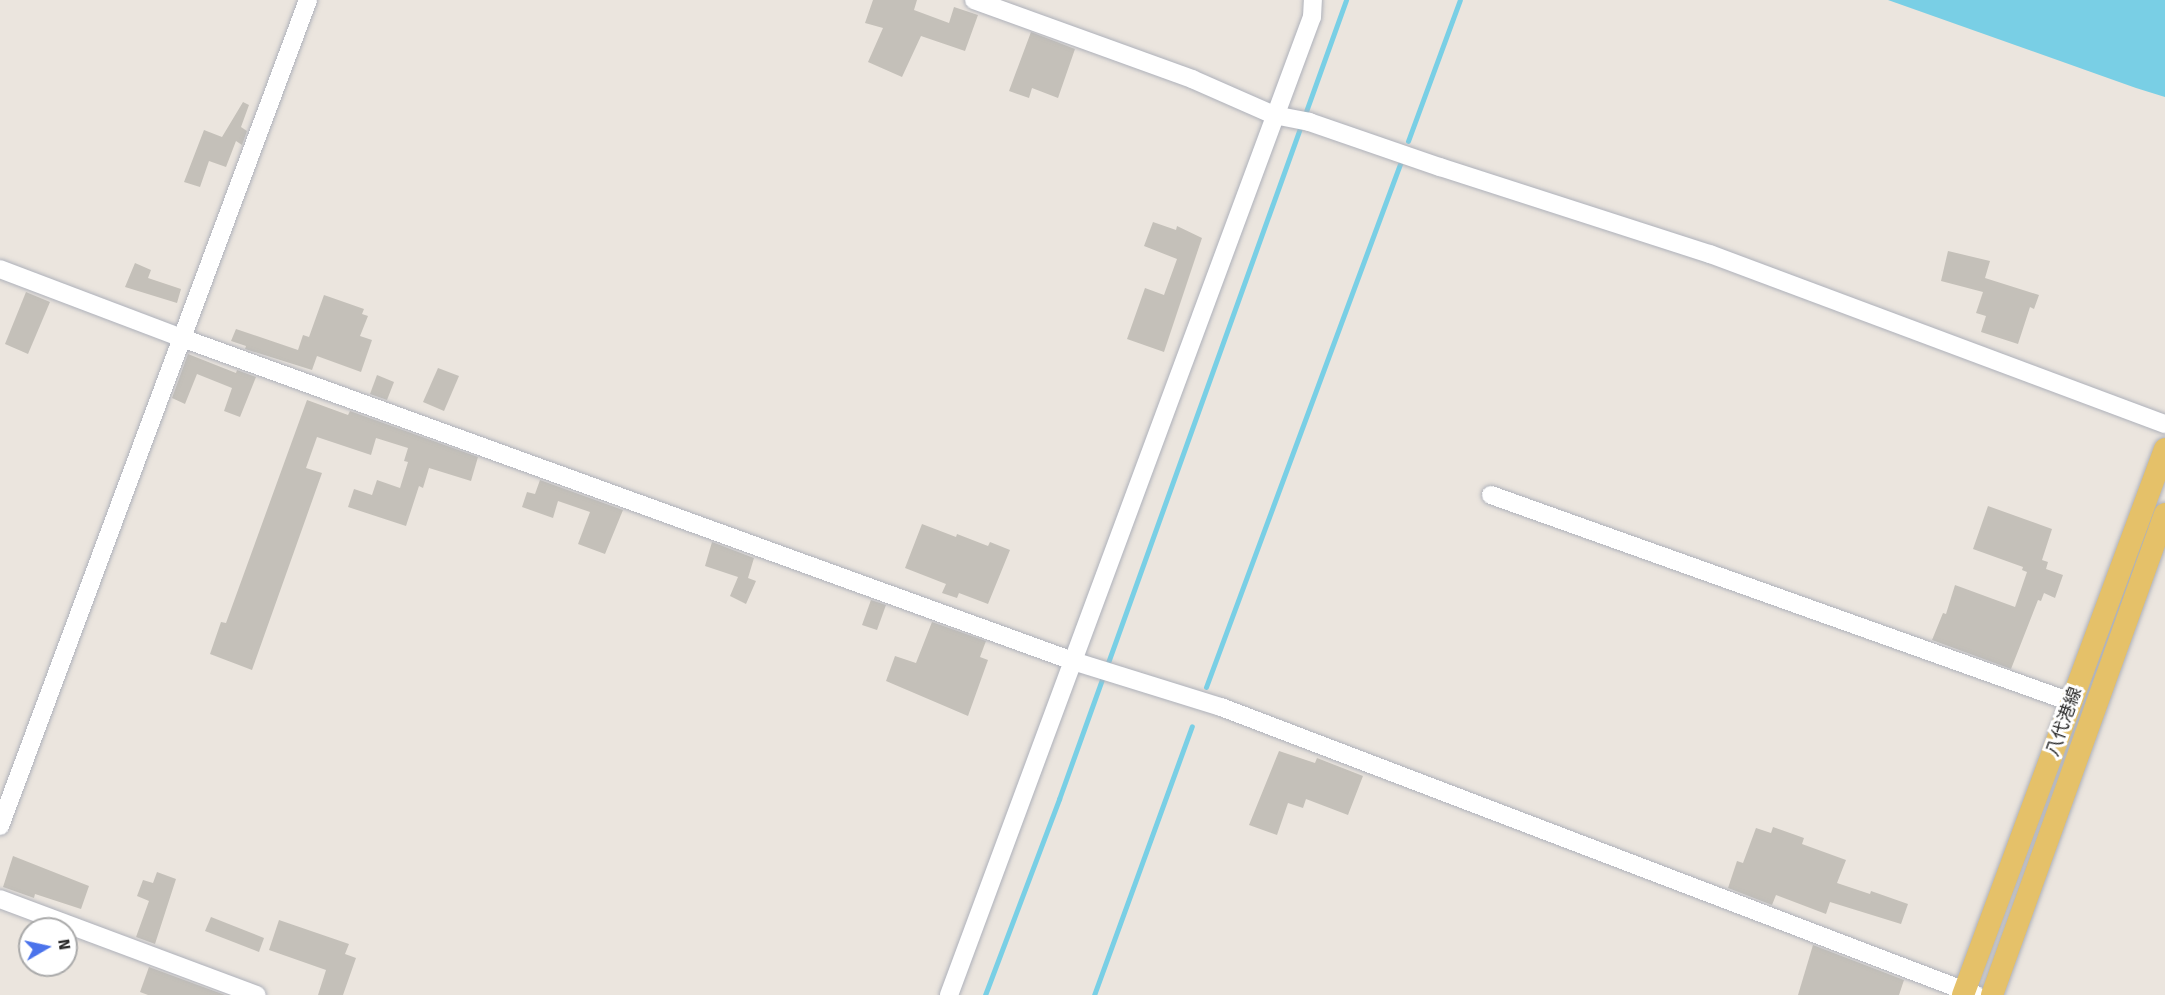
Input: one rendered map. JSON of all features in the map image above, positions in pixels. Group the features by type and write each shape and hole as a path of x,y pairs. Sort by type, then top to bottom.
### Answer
{"main road":[{"name":"八代港線","path":"1968,994 2071,702 2165,449"},
{"name":"八代港線","path":"1992,995 2165,514"}],"street":[{"path":"0,826 308,0"},
{"path":"974,0 1192,79 1274,115 1310,122 1440,167 1710,254 2165,424"},
{"path":"949,995 1311,17 1314,0"},
{"path":"0,269 182,338 1073,661 1221,707 1968,994"},
{"path":"1491,495 2071,702"},
{"path":"0,898 257,995"}],"water":[{"path":"1888,0 2165,0 2165,97 2136,88"}],"building":[{"path":"873,0 917,0 914,10 949,23 954,7 978,15 965,51 921,36 902,77 868,62 883,28 865,23"},
{"path":"1031,32 1075,49 1058,98 1032,88 1029,98 1009,91"},
{"path":"243,102 249,105 241,127 247,131 242,145 236,141 226,167 209,161 200,187 184,182 204,130 222,137"},
{"path":"1153,222 1176,230 1177,226 1202,238 1164,352 1127,339 1145,288 1164,295 1177,259 1144,246"},
{"path":"1948,251 1990,261 1985,278 2039,295 2034,309 2030,307 2018,344 1981,332 1986,316 1976,313 1983,292 1941,281"},
{"path":"135,263 151,270 148,278 181,289 177,303 125,287"},
{"path":"26,292 50,302 28,354 5,344"},
{"path":"324,295 364,309 362,314 368,316 360,336 372,340 361,372 317,356 312,370 245,349 246,346 231,341 236,329 298,350 303,335 309,337"},
{"path":"188,354 236,373 237,370 256,377 240,417 224,411 232,388 197,374 185,404 172,398"},
{"path":"438,368 459,376 444,411 423,402"},
{"path":"377,375 394,382 387,400 370,394"},
{"path":"307,400 348,415 350,411 478,457 471,481 429,468 423,488 419,486 406,526 348,507 354,489 372,495 377,480 400,488 408,462 404,461 408,448 376,438 371,455 317,437 306,468 322,473 252,670 210,654 221,622 226,623"},
{"path":"540,480 623,510 605,554 578,544 590,512 558,501 553,518 522,507 527,492 535,494"},
{"path":"1988,506 2052,529 2042,560 2048,562 2046,569 2063,575 2055,598 2044,593 2041,601 2038,600 2011,669 1932,640 1943,613 1946,614 1955,585 2015,607 2027,572 2022,570 2023,567 1973,549"},
{"path":"922,524 956,537 957,534 988,546 990,542 1010,550 988,604 959,593 957,598 942,593 946,584 905,568"},
{"path":"712,542 754,558 748,578 756,581 746,604 730,596 738,577 705,566"},
{"path":"871,600 886,605 877,630 862,625"},
{"path":"932,622 986,641 980,657 988,660 968,716 886,681 895,656 916,663"},
{"path":"1279,751 1315,763 1317,758 1363,776 1348,815 1306,799 1303,808 1288,803 1277,835 1249,825"},
{"path":"1773,827 1804,838 1802,844 1846,860 1837,883 1870,894 1871,891 1908,904 1901,924 1830,902 1826,914 1776,895 1772,905 1728,888 1737,861 1743,863 1756,828 1771,833"},
{"path":"13,856 89,886 81,909 35,894 34,898 3,887"},
{"path":"157,872 176,879 155,944 136,937 149,901 137,896 143,880 153,883"},
{"path":"211,917 264,938 259,952 205,931"},
{"path":"279,920 349,944 345,954 356,958 343,995 318,995 326,970 269,950"},
{"path":"1813,945 1904,980 1899,995 1798,995"},
{"path":"149,967 225,995 148,995 140,992"}],"waterway":[{"path":"985,995 1059,799 1346,0"},
{"path":"1408,141 1460,0"},
{"path":"1206,687 1400,164"},
{"path":"1094,995 1192,726"}]}
